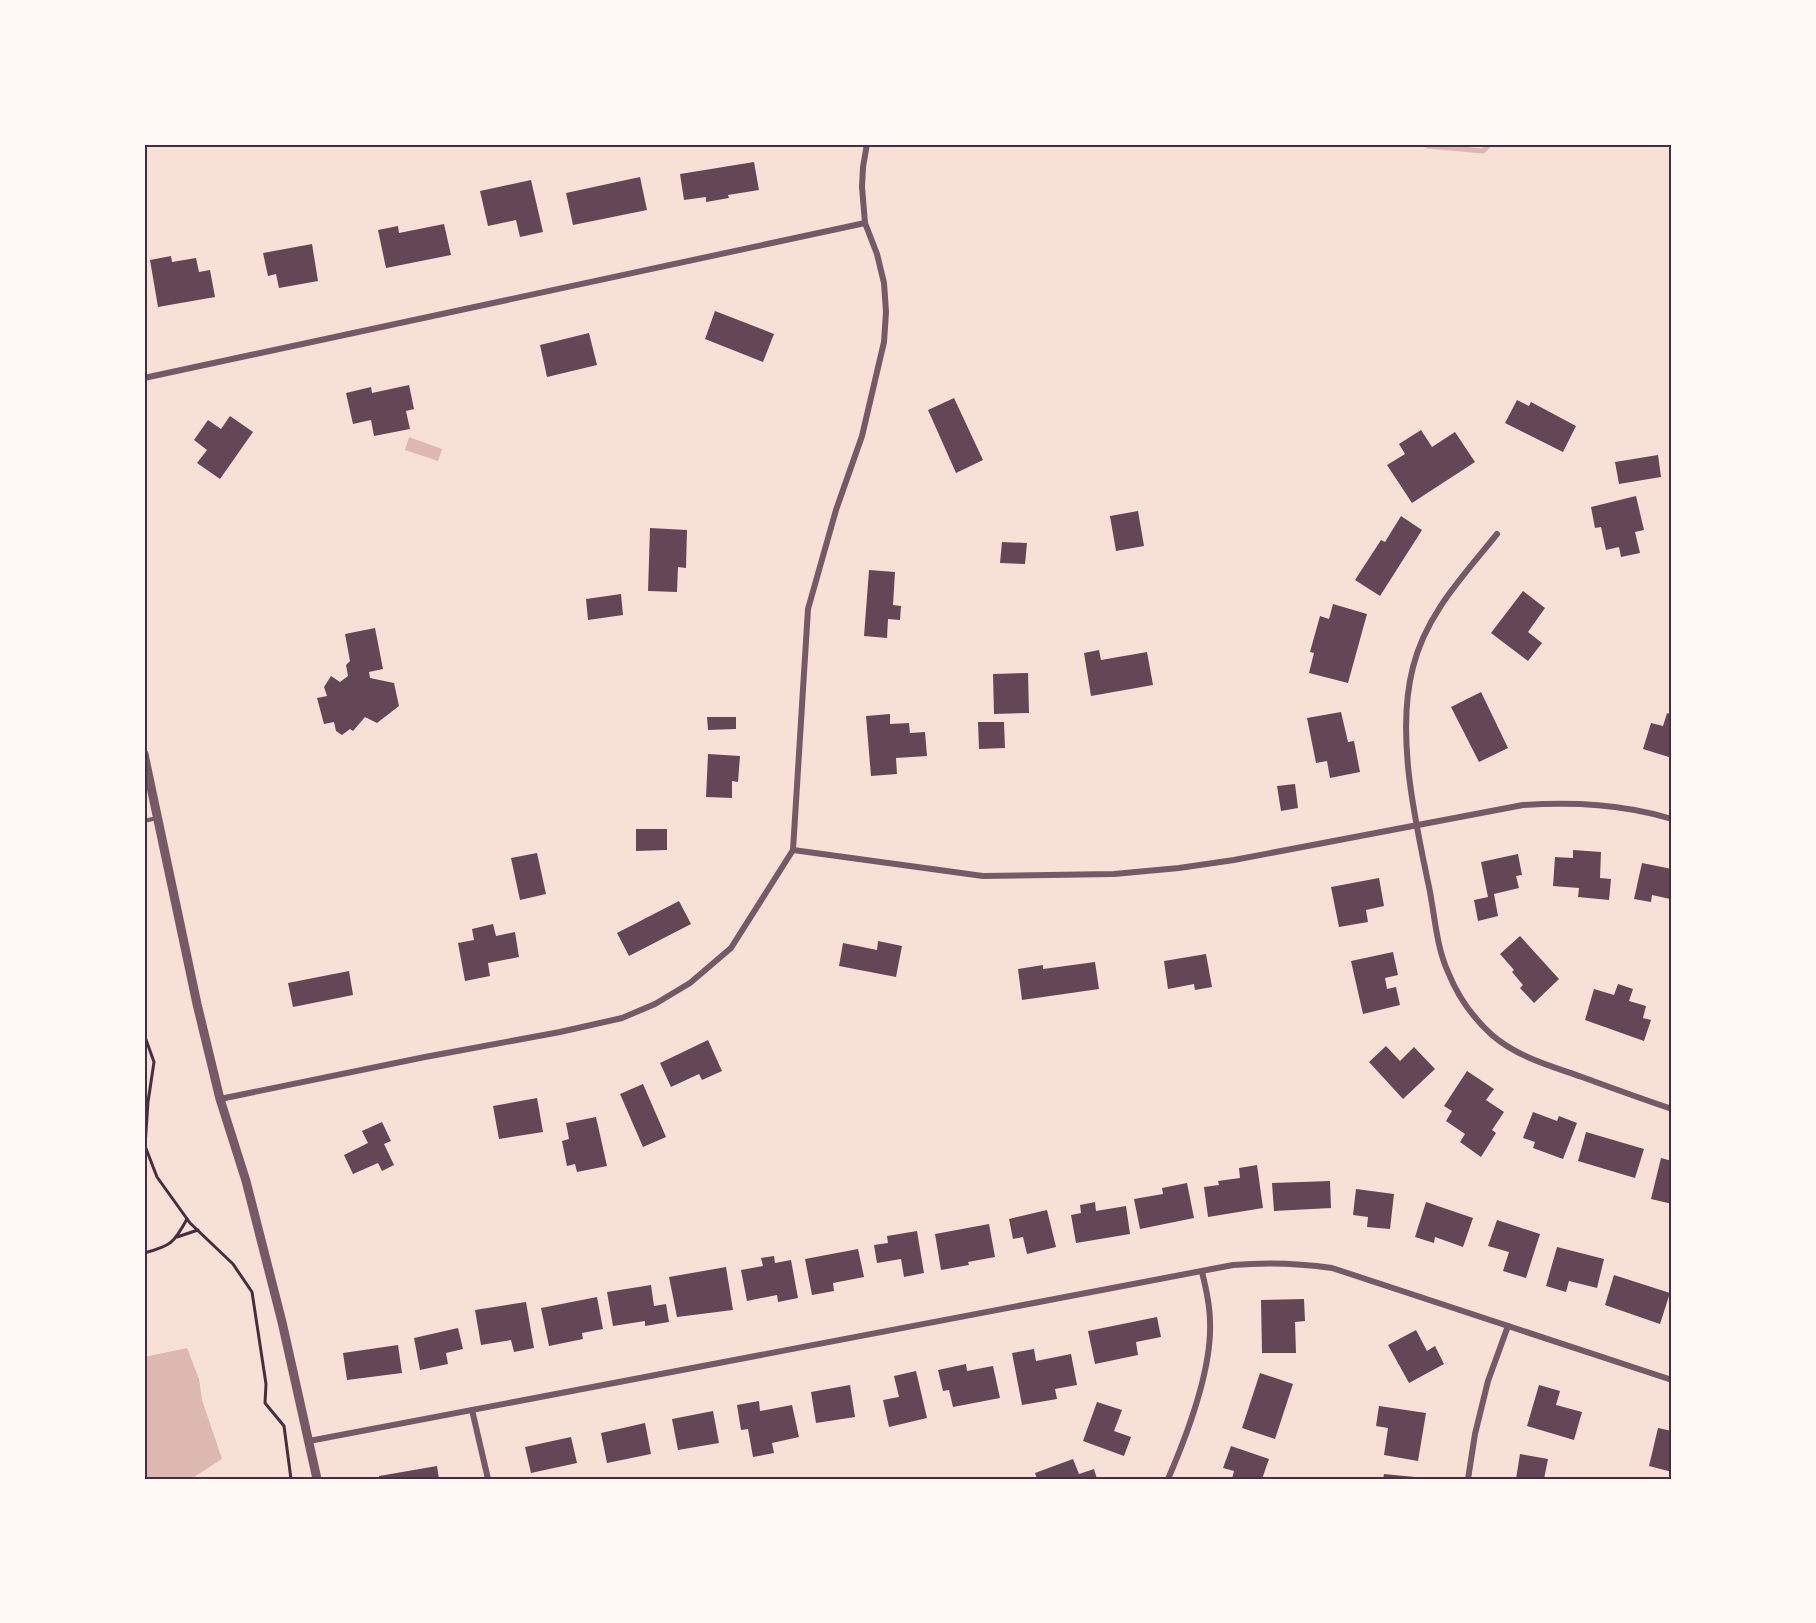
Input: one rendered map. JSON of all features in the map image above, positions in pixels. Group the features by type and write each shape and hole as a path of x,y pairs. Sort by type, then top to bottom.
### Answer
{"street":[{"path":"220,1099 560,1032 631,1015 656,1004 690,983 731,948 793,850 808,609 836,510 862,436 884,342 886,312 884,283 878,254 865,223 863,177 867,144"},
{"path":"144,378 865,223"},
{"path":"1497,534 1439,606 1420,645 1408,691 1406,717 1409,771 1417,825 1446,969 1462,1001 1479,1023 1494,1037 1515,1051 1537,1062 1672,1109"},
{"path":"144,754 194,992 220,1099 246,1181 282,1322 317,1479"},
{"path":"793,850 982,876 1114,874 1234,860 1523,805 1565,802 1612,806 1672,819"},
{"path":"309,1441 1233,1265 1265,1262 1332,1268 1672,1380"},
{"path":"1168,1479 1184,1439 1208,1361 1210,1323 1208,1297 1202,1272"},
{"path":"1468,1479 1475,1434 1488,1382 1508,1326"},
{"path":"472,1410 488,1479"}],"lane":[{"path":"144,820 158,818"}],"path":[{"path":"144,1034 153,1062 145,1146 157,1177 187,1219 233,1264 252,1292 266,1384 265,1403 284,1426 291,1479"},
{"path":"177,1237 187,1219"},
{"path":"144,1253 159,1249 177,1237 198,1230"}],"shaded area":[{"path":"409,437 442,449 438,461 405,450"},
{"path":"187,1348 199,1379 202,1400 222,1459 191,1479 144,1479 144,1357"}],"building":[{"path":"754,162 759,190 728,195 729,198 706,202 706,197 684,200 680,174"},
{"path":"640,177 647,210 573,225 566,193"},
{"path":"531,180 543,232 520,237 516,220 488,226 480,191"},
{"path":"444,224 451,255 386,268 378,230 398,226 399,233"},
{"path":"312,244 318,281 279,288 276,274 268,276 263,253"},
{"path":"171,256 172,262 196,258 199,272 210,270 215,297 158,307 150,260"},
{"path":"715,311 774,334 763,362 705,339"},
{"path":"589,333 597,365 547,377 540,345"},
{"path":"409,385 414,409 406,411 410,429 374,436 371,420 353,424 346,393 371,387 372,393"},
{"path":"954,398 983,460 956,473 928,410"},
{"path":"1517,400 1529,406 1531,402 1576,426 1563,452 1505,423"},
{"path":"230,416 253,432 220,479 197,463 207,450 194,440 208,420 221,429"},
{"path":"1421,430 1432,447 1455,432 1475,462 1412,503 1387,465 1405,454 1399,444"},
{"path":"1658,455 1661,477 1619,484 1615,462"},
{"path":"1636,496 1644,530 1635,532 1640,553 1621,557 1619,547 1606,550 1601,527 1595,528 1591,507"},
{"path":"1138,511 1144,546 1116,551 1110,516"},
{"path":"1401,516 1422,530 1380,596 1355,580 1381,540 1385,542"},
{"path":"650,528 687,530 686,568 678,567 677,592 648,591"},
{"path":"1002,542 1027,543 1025,564 1000,563"},
{"path":"869,570 895,572 893,605 901,606 900,620 888,619 887,638 864,636"},
{"path":"1523,591 1545,608 1528,632 1542,643 1528,661 1491,633"},
{"path":"621,594 623,615 588,620 586,599"},
{"path":"1333,604 1367,614 1348,683 1309,673 1314,653 1310,652 1320,616 1329,619"},
{"path":"375,628 383,669 369,672 370,678 394,683 399,706 377,723 365,717 353,731 350,729 342,735 336,731 334,722 324,724 317,698 327,696 324,687 331,676 340,682 348,676 346,665 350,661 345,634"},
{"path":"1099,650 1101,660 1147,652 1153,685 1091,696 1084,653"},
{"path":"1028,673 1029,713 994,714 993,674"},
{"path":"1481,692 1508,748 1479,762 1451,707"},
{"path":"1341,712 1348,742 1354,741 1360,772 1330,778 1327,761 1316,763 1307,718"},
{"path":"1667,713 1672,715 1672,758 1643,749 1651,723 1663,726"},
{"path":"890,714 890,724 909,723 910,733 925,732 927,756 896,758 897,774 871,776 866,716"},
{"path":"707,717 736,717 736,729 708,730"},
{"path":"978,722 1004,722 1005,748 979,749"},
{"path":"708,754 740,756 738,782 732,781 732,798 706,797"},
{"path":"1295,784 1298,808 1281,811 1277,786"},
{"path":"636,829 667,829 667,850 636,851"},
{"path":"1573,850 1601,852 1600,878 1611,879 1609,900 1578,897 1579,888 1553,886 1555,857 1573,858"},
{"path":"537,853 546,894 520,900 511,858"},
{"path":"1518,854 1522,875 1516,876 1519,888 1494,894 1498,916 1478,921 1474,900 1488,897 1481,862"},
{"path":"1642,863 1672,869 1672,906 1669,905 1670,899 1652,895 1651,902 1634,899"},
{"path":"1379,878 1384,906 1366,910 1368,922 1339,927 1331,887"},
{"path":"679,901 691,924 629,956 617,933"},
{"path":"493,924 496,936 515,932 519,957 488,963 490,976 465,981 458,943 474,940 472,929"},
{"path":"1520,936 1559,979 1534,1003 1520,988 1523,985 1500,954"},
{"path":"878,941 902,946 896,977 839,966 843,943 877,950"},
{"path":"1393,952 1398,975 1385,978 1387,989 1396,987 1400,1005 1363,1014 1351,961"},
{"path":"1206,954 1212,987 1195,990 1194,984 1168,989 1164,961"},
{"path":"1095,962 1099,989 1022,1000 1018,969 1043,965 1043,969"},
{"path":"349,971 353,995 293,1007 288,983"},
{"path":"1618,984 1633,989 1629,1001 1646,1006 1643,1018 1651,1020 1644,1041 1585,1020 1594,989 1614,995"},
{"path":"708,1040 722,1071 702,1080 699,1074 671,1087 660,1063"},
{"path":"1386,1046 1400,1061 1414,1047 1435,1069 1403,1099 1369,1062"},
{"path":"1467,1071 1494,1089 1486,1100 1504,1112 1492,1130 1496,1133 1481,1157 1460,1142 1465,1134 1446,1121 1452,1111 1444,1106"},
{"path":"643,1084 666,1137 643,1147 620,1094"},
{"path":"537,1098 543,1132 499,1139 493,1106"},
{"path":"1533,1112 1557,1121 1559,1116 1577,1123 1563,1159 1533,1148 1535,1142 1523,1138"},
{"path":"596,1117 607,1166 577,1172 575,1164 567,1166 562,1141 569,1139 566,1123"},
{"path":"382,1122 391,1141 384,1144 394,1165 382,1171 378,1163 353,1174 344,1155 368,1143 362,1131"},
{"path":"1586,1132 1644,1149 1635,1178 1578,1161"},
{"path":"1661,1158 1672,1161 1672,1204 1651,1199"},
{"path":"1257,1165 1263,1208 1208,1217 1204,1187 1219,1185 1218,1181 1240,1178 1239,1168"},
{"path":"1330,1181 1331,1208 1274,1211 1272,1183"},
{"path":"1187,1183 1194,1218 1140,1229 1134,1199 1163,1194 1162,1188"},
{"path":"1356,1189 1394,1194 1390,1229 1367,1227 1368,1217 1353,1215"},
{"path":"1095,1202 1096,1211 1126,1206 1130,1234 1076,1243 1071,1215 1081,1213 1080,1205"},
{"path":"1426,1202 1473,1218 1463,1247 1435,1237 1434,1243 1415,1237"},
{"path":"1047,1210 1056,1247 1027,1254 1023,1237 1013,1239 1009,1219"},
{"path":"1497,1220 1540,1234 1526,1278 1503,1271 1509,1252 1488,1246"},
{"path":"989,1224 995,1257 941,1270 935,1234"},
{"path":"917,1231 924,1273 904,1277 901,1259 877,1263 874,1245 888,1243 887,1236"},
{"path":"1557,1247 1604,1259 1597,1288 1569,1281 1566,1292 1546,1286"},
{"path":"858,1249 864,1277 833,1283 834,1291 812,1295 805,1259"},
{"path":"774,1256 775,1263 791,1260 798,1298 778,1302 777,1295 747,1301 741,1270 763,1266 761,1258"},
{"path":"726,1267 733,1310 677,1317 669,1277"},
{"path":"1614,1275 1670,1293 1660,1324 1605,1305"},
{"path":"651,1285 654,1306 666,1304 669,1322 645,1326 645,1321 613,1326 607,1292"},
{"path":"597,1297 603,1329 582,1333 583,1339 549,1346 541,1308"},
{"path":"1304,1299 1305,1321 1295,1322 1296,1353 1262,1353 1261,1300"},
{"path":"526,1302 534,1348 514,1352 511,1340 481,1345 475,1310"},
{"path":"1157,1317 1161,1337 1136,1342 1138,1355 1095,1364 1088,1331"},
{"path":"458,1328 463,1349 446,1353 448,1364 420,1370 414,1338"},
{"path":"1416,1330 1427,1351 1435,1346 1444,1364 1409,1383 1388,1345"},
{"path":"398,1345 402,1373 347,1380 343,1353"},
{"path":"1034,1349 1036,1361 1071,1354 1077,1385 1055,1389 1057,1399 1022,1405 1012,1353"},
{"path":"966,1364 967,1371 993,1366 1000,1398 953,1407 949,1390 943,1391 938,1370"},
{"path":"916,1371 927,1418 889,1427 883,1400 899,1397 894,1376"},
{"path":"1260,1373 1293,1384 1275,1439 1242,1428"},
{"path":"850,1385 855,1417 816,1423 811,1392"},
{"path":"1539,1385 1560,1391 1556,1405 1582,1412 1574,1440 1527,1426"},
{"path":"759,1401 760,1411 792,1405 799,1437 772,1443 774,1453 753,1457 748,1429 741,1430 737,1405"},
{"path":"1097,1402 1122,1410 1114,1431 1131,1437 1124,1456 1083,1441"},
{"path":"1379,1406 1426,1413 1418,1461 1384,1455 1388,1428 1376,1426"},
{"path":"713,1411 719,1443 678,1450 672,1419"},
{"path":"645,1423 651,1454 607,1463 601,1433"},
{"path":"1658,1428 1672,1431 1672,1472 1649,1466"},
{"path":"571,1437 577,1463 531,1473 525,1447"},
{"path":"1231,1446 1269,1459 1262,1479 1232,1479 1234,1471 1223,1468"},
{"path":"1520,1454 1548,1459 1544,1479 1516,1479"},
{"path":"1073,1459 1079,1474 1094,1469 1097,1479 1037,1479 1035,1473"},
{"path":"437,1466 439,1479 379,1479 379,1476"},
{"path":"1384,1474 1415,1477 1415,1479 1383,1479"}],"waterway":[{"path":"1425,144 1483,151 1490,144"}]}
